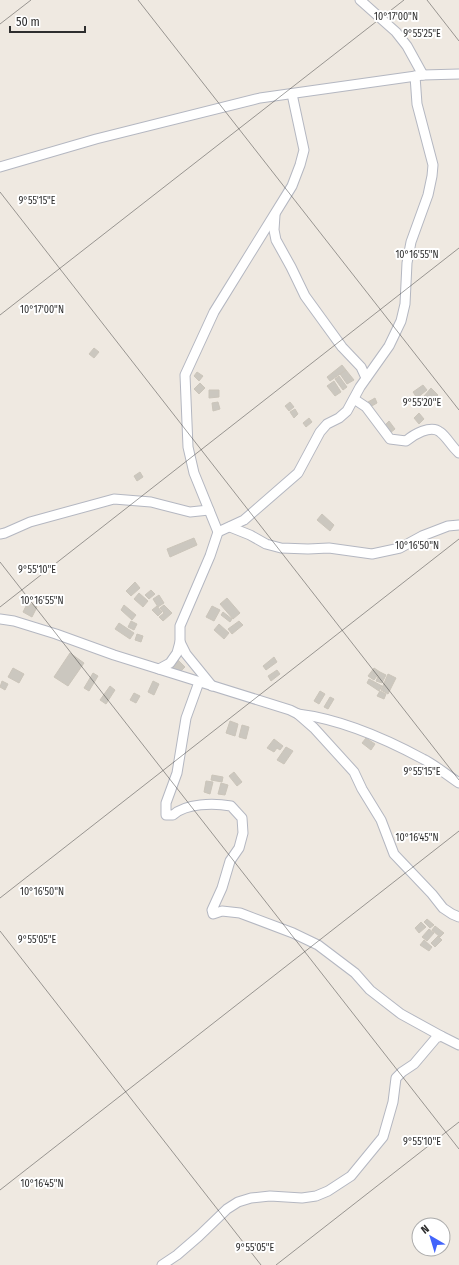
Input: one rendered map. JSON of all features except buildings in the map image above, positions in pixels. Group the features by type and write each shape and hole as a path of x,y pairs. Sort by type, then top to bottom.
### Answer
{"street":[{"path":"218,532 244,520 298,473 320,432 326,424 339,418 347,411 360,387 390,346 401,321 405,304 407,263 411,242 428,195 433,164 417,104 419,76 407,46 396,32 360,0"},
{"path":"0,167 96,140 260,98 419,76 459,74"},
{"path":"159,669 170,663 177,653 180,642 180,626 218,532 194,473 188,447 185,375 214,312 292,186 300,165 304,150 292,94"},
{"path":"275,213 274,230 276,240 305,296 342,347 361,367 366,378"},
{"path":"354,399 366,407 390,439 406,441 411,437 432,429 440,431 448,443 459,453"},
{"path":"0,534 30,522 114,499 151,502 190,512 209,510"},
{"path":"230,527 250,535 266,544 281,548 329,548 372,554 400,548 422,536 448,526 459,525"},
{"path":"0,619 14,621 56,634 114,655 290,710 298,714 314,728 354,772 362,789 381,820 394,854 432,894 443,908 459,917"},
{"path":"180,642 186,654 213,687"},
{"path":"199,682 186,718 177,773 166,803 166,815 173,815 178,811 200,804 222,804 231,806 242,818 243,833 238,848 230,861 222,888 212,910 212,914 222,911 240,913 286,930 318,945 355,973 370,990 401,1014 459,1045"},
{"path":"298,714 313,716 379,737 424,759 459,782"},
{"path":"162,1265 177,1255 199,1236 227,1208 238,1202 251,1198 270,1196 302,1198 316,1196 328,1191 351,1176 383,1137 393,1102 396,1078 414,1064 436,1038 441,1036"}]}
